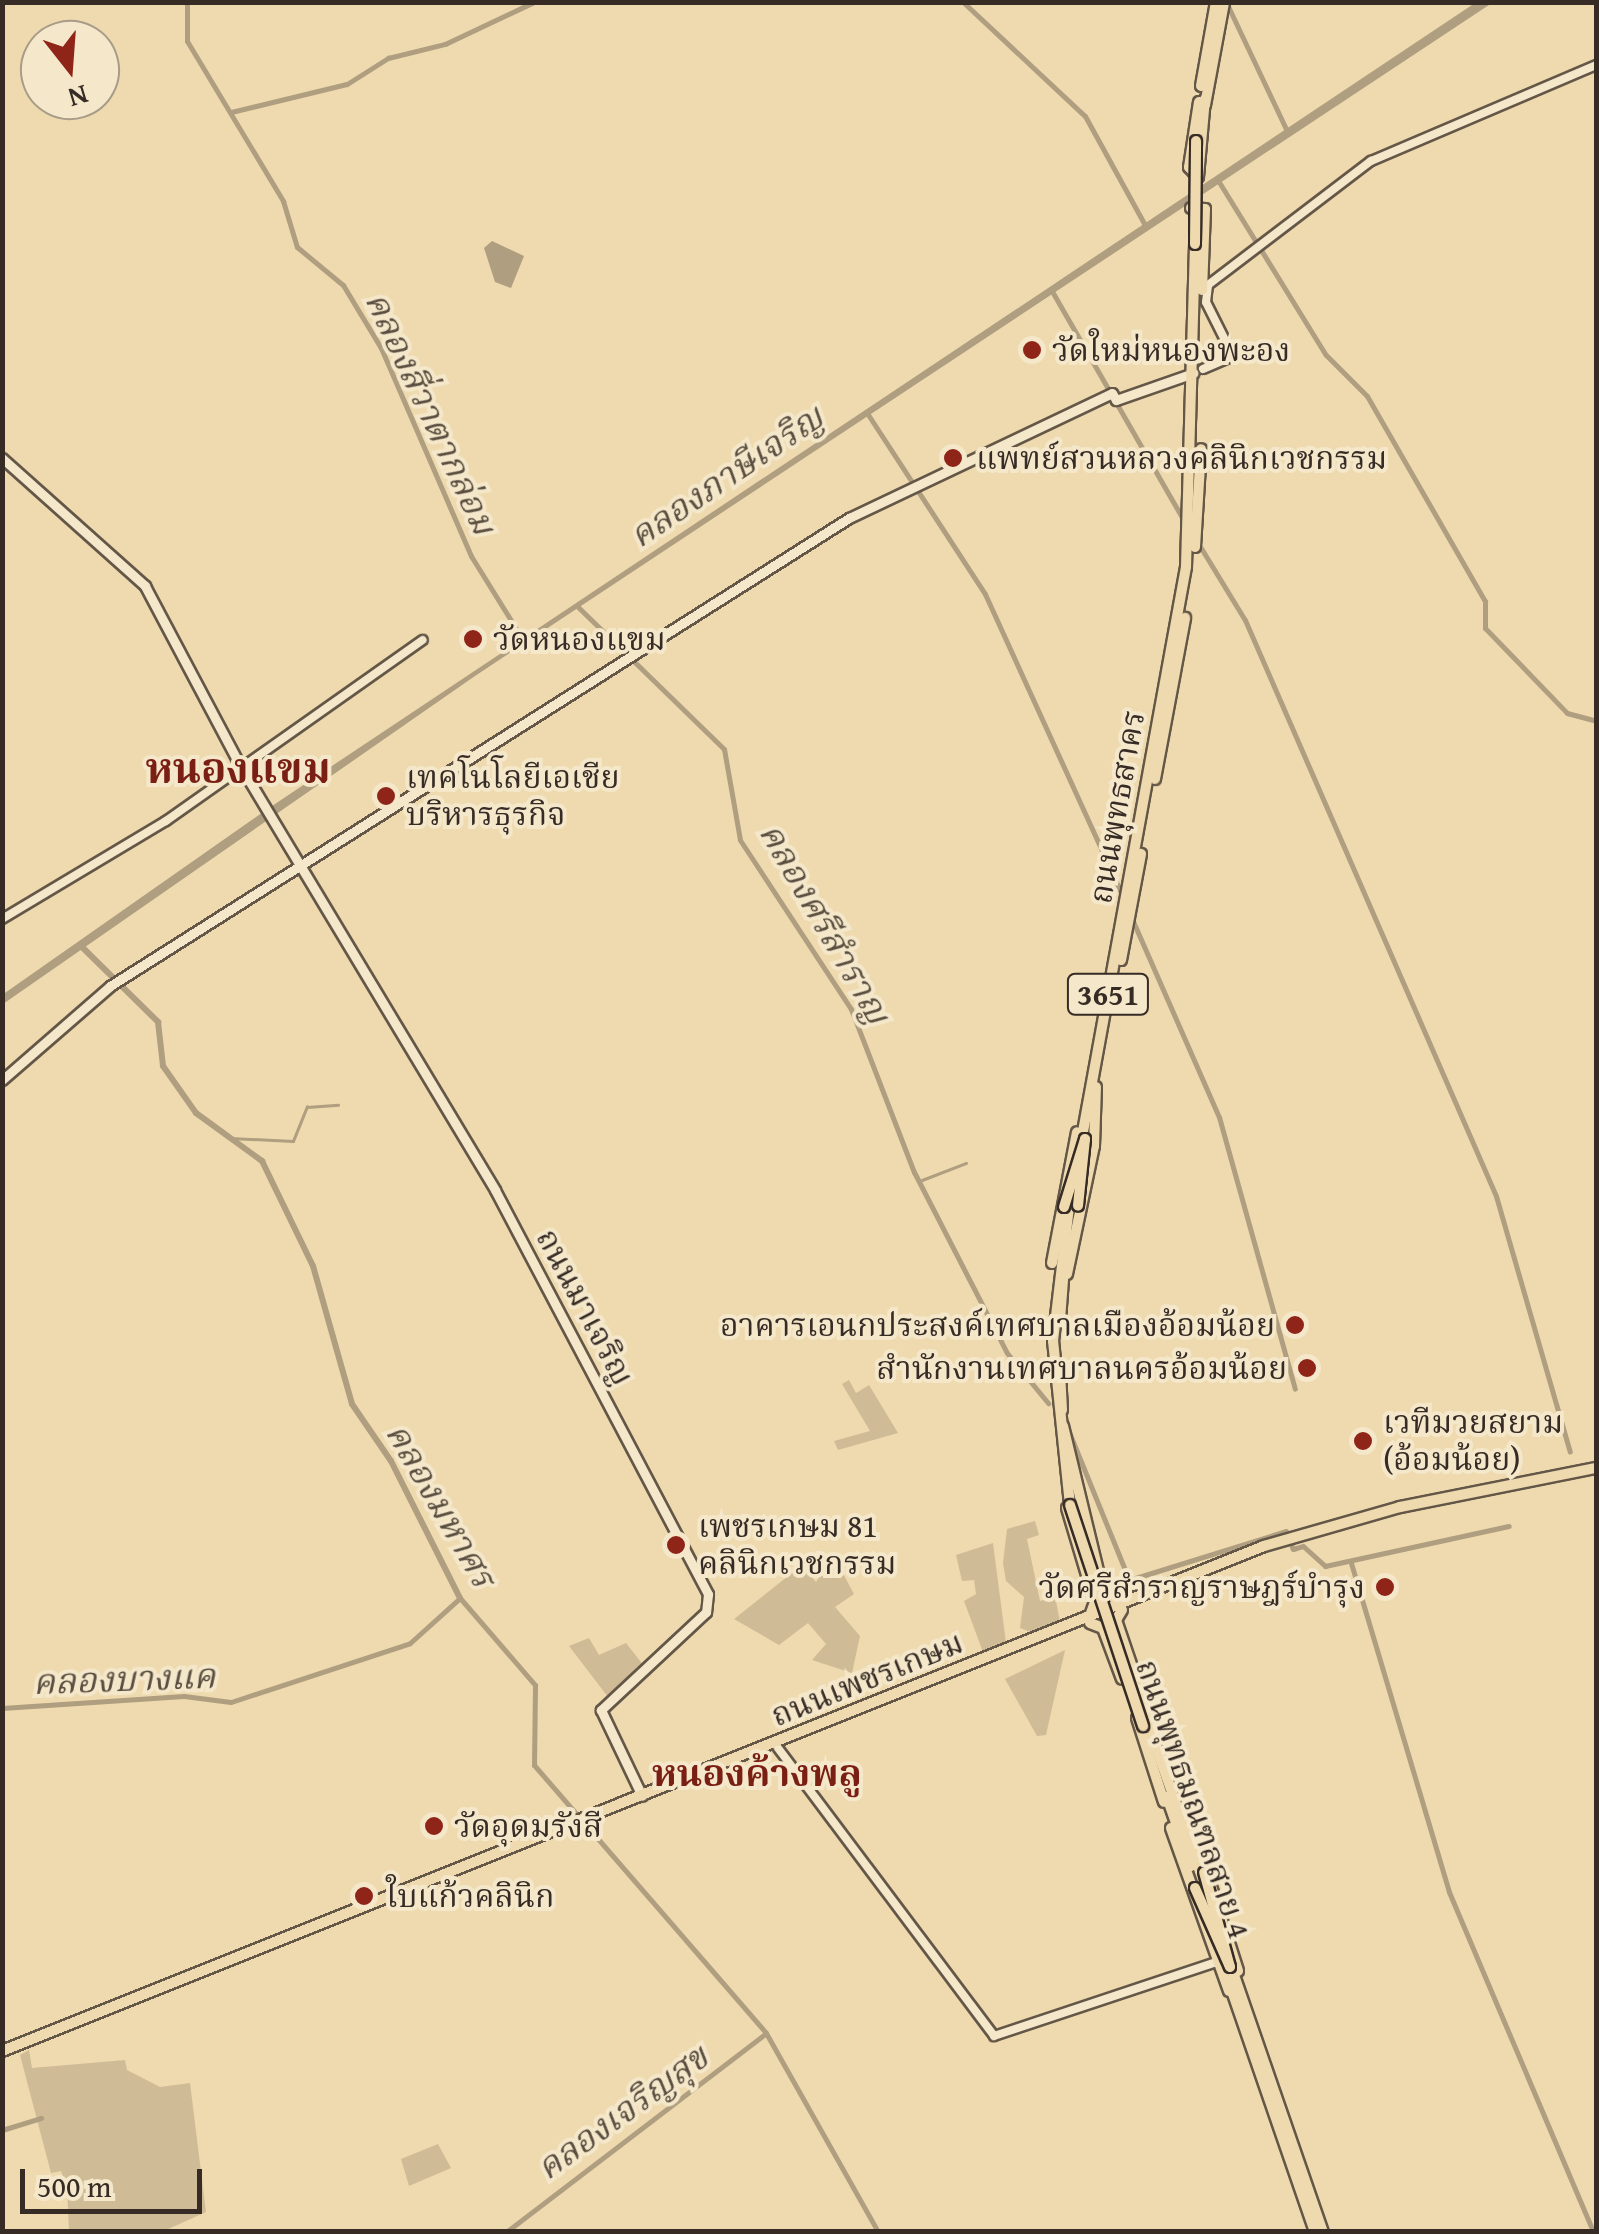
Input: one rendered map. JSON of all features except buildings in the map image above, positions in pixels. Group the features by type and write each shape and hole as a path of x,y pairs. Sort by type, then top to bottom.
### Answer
{"main road":[{"name":"ถนนพุทธสาคร","path":"1199,371 1199,142 1202,101 1221,4"},
{"path":"1202,101 1198,177 1189,166 1202,101"},
{"path":"1196,283 1190,210 1198,204 1201,296"},
{"name":"ถนนพุทธสาคร","path":"1103,1612 1072,1505 1055,1408 1058,1294 1167,695 1188,550 1199,371 1198,244"},
{"path":"1203,270 1211,284"},
{"path":"2,1080 113,984 911,482 1024,441 1114,396 1199,371"},
{"name":"ถนนมาเจริญ","path":"2,458 142,581 241,768 304,866 495,1190 709,1598 706,1612 601,1710 642,1799"},
{"path":"1085,1139 1078,1206 1058,1294 1064,1207 1085,1139"},
{"name":"ถนนพุทธสาคร","path":"1058,1294 1063,1426 1072,1505"},
{"path":"1055,1408 1061,1484 1094,1580 1121,1607"},
{"path":"1063,1426 1094,1580 1089,1620"},
{"name":"ถนนเพชรเกษม","path":"2,2054 1290,1541 1384,1514 1596,1472"},
{"name":"ถนนพุทธมณฑลสาย 4","path":"1121,1607 1120,1632 1182,1808 1238,2000"},
{"name":"ถนนพุทธมณฑลสาย 4","path":"1103,1612 1145,1725 1182,1808"},
{"name":"ถนนพุทธมณฑลสาย 4","path":"1089,1620 1107,1636 1322,2232"},
{"path":"1107,1636 1120,1632"},
{"name":"ถนนเพชรเกษม","path":"642,1799 846,1718"},
{"name":"ถนนพุทธมณฑลสาย 4","path":"1145,1725 1216,1962 1238,2000"},
{"path":"1174,1826 1195,1888 1230,1967 1182,1808"},
{"name":"ถนนพุทธมณฑลสาย 4","path":"1312,2212 1315,2232"}],"street":[{"path":"1199,371 1233,353 1206,302 1211,284 1371,161 1596,65"},
{"path":"2,919 241,768 423,640"},
{"path":"778,1748 975,2014 1006,2039 1216,1962"}],"shaded area":[{"path":"1475,3 1492,3 475,676 3,1004 2,995 266,810"},
{"path":"492,241 524,256 511,288 495,282 484,248"},
{"path":"849,1380 856,1393 869,1385 898,1433 838,1450 834,1441 870,1431 842,1384"},
{"path":"1035,1521 1039,1535 1027,1539 1040,1601 1055,1596 1060,1622 1033,1633 1020,1628 1024,1597 1006,1581 1003,1563 1007,1529"},
{"path":"993,1543 1006,1643 983,1652 964,1601 976,1594 974,1580 962,1581 956,1555"},
{"path":"833,1555 854,1594 835,1607 860,1636 852,1673 812,1660 826,1644 808,1623 779,1645 734,1619 802,1565 816,1582"},
{"path":"589,1638 599,1655 626,1643 644,1666 608,1697 569,1646"},
{"path":"1065,1650 1046,1735 1037,1736 1005,1679"},
{"path":"29,2050 32,2068 125,2060 127,2070 160,2087 190,2083 206,2212 164,2231 69,2231 67,2188 61,2171 51,2173 20,2055"},
{"path":"438,2144 451,2168 409,2186 401,2159"}],"waterway":[{"name":"คลองสี่วาตากล่อม","path":"187,2 187,41 283,201 297,247 343,285 381,348 471,556 523,640"},
{"path":"231,112 347,84 388,58 445,44 534,2"},
{"path":"963,2 1085,116 1146,227"},
{"path":"1226,2 1288,133"},
{"path":"1219,182 1326,355 1367,396 1485,601 1485,628 1567,713 1596,721"},
{"path":"1053,293 1184,521"},
{"path":"867,413 985,594 1121,893"},
{"path":"1201,548 1245,620 1496,1196 1570,1452"},
{"name":"คลองศรีสำราญ","path":"577,606 724,749 740,840 851,1009 914,1172 1007,1353 1048,1403"},
{"path":"1132,919 1219,1117 1295,1389"},
{"path":"80,945 158,1022 163,1066 196,1113 262,1161 313,1266 352,1404 391,1461 460,1598"},
{"path":"230,1138 293,1141 307,1107 338,1105"},
{"path":"922,1180 966,1163"},
{"path":"1069,1432 1129,1580 1286,1531 1293,1549 1303,1546 1325,1566 1509,1526"},
{"path":"1351,1563 1449,1892 1593,2232"},
{"name":"คลองมหาศร","path":"2,1708 184,1696 231,1702 410,1643 460,1598 535,1685 534,1765 766,2033 878,2232"},
{"name":"คลองเจริญสุข","path":"506,2232 766,2033"},
{"path":"2,2130 41,2118"}],"place":[{"name":"วัดใหม่หนองพะอง","path":"1032,350"},
{"name":"แพทย์สวนหลวงคลินิกเวชกรรม","path":"953,458"},
{"name":"วัดหนองแขม","path":"473,639"},
{"name":"เทคโนโลยีเอเชีย บริหารธุรกิจ","path":"386,796"},
{"name":"อาคารเอนกประสงค์เทศบาลเมืองอ้อมน้อย","path":"1295,1325"},
{"name":"สำนักงานเทศบาลนครอ้อมน้อย","path":"1307,1368"},
{"name":"เวทีมวยสยาม (อ้อมน้อย)","path":"1363,1441"},
{"name":"เพชรเกษม 81 คลินิกเวชกรรม","path":"676,1545"},
{"name":"วัดศรีสําราญราษฎร์บํารุง","path":"1385,1587"},
{"name":"วัดอุดมรังสี","path":"434,1826"},
{"name":"ใบแก้วคลินิก","path":"364,1896"}],"district":[{"name":"หนองแขม","path":"238,768"},
{"name":"หนองค้างพลู","path":"757,1773"}],"water label":[{"name":"คลองภาษีเจริญ","path":"726,476"},
{"name":"คลองบางแค","path":"124,1679"}]}
